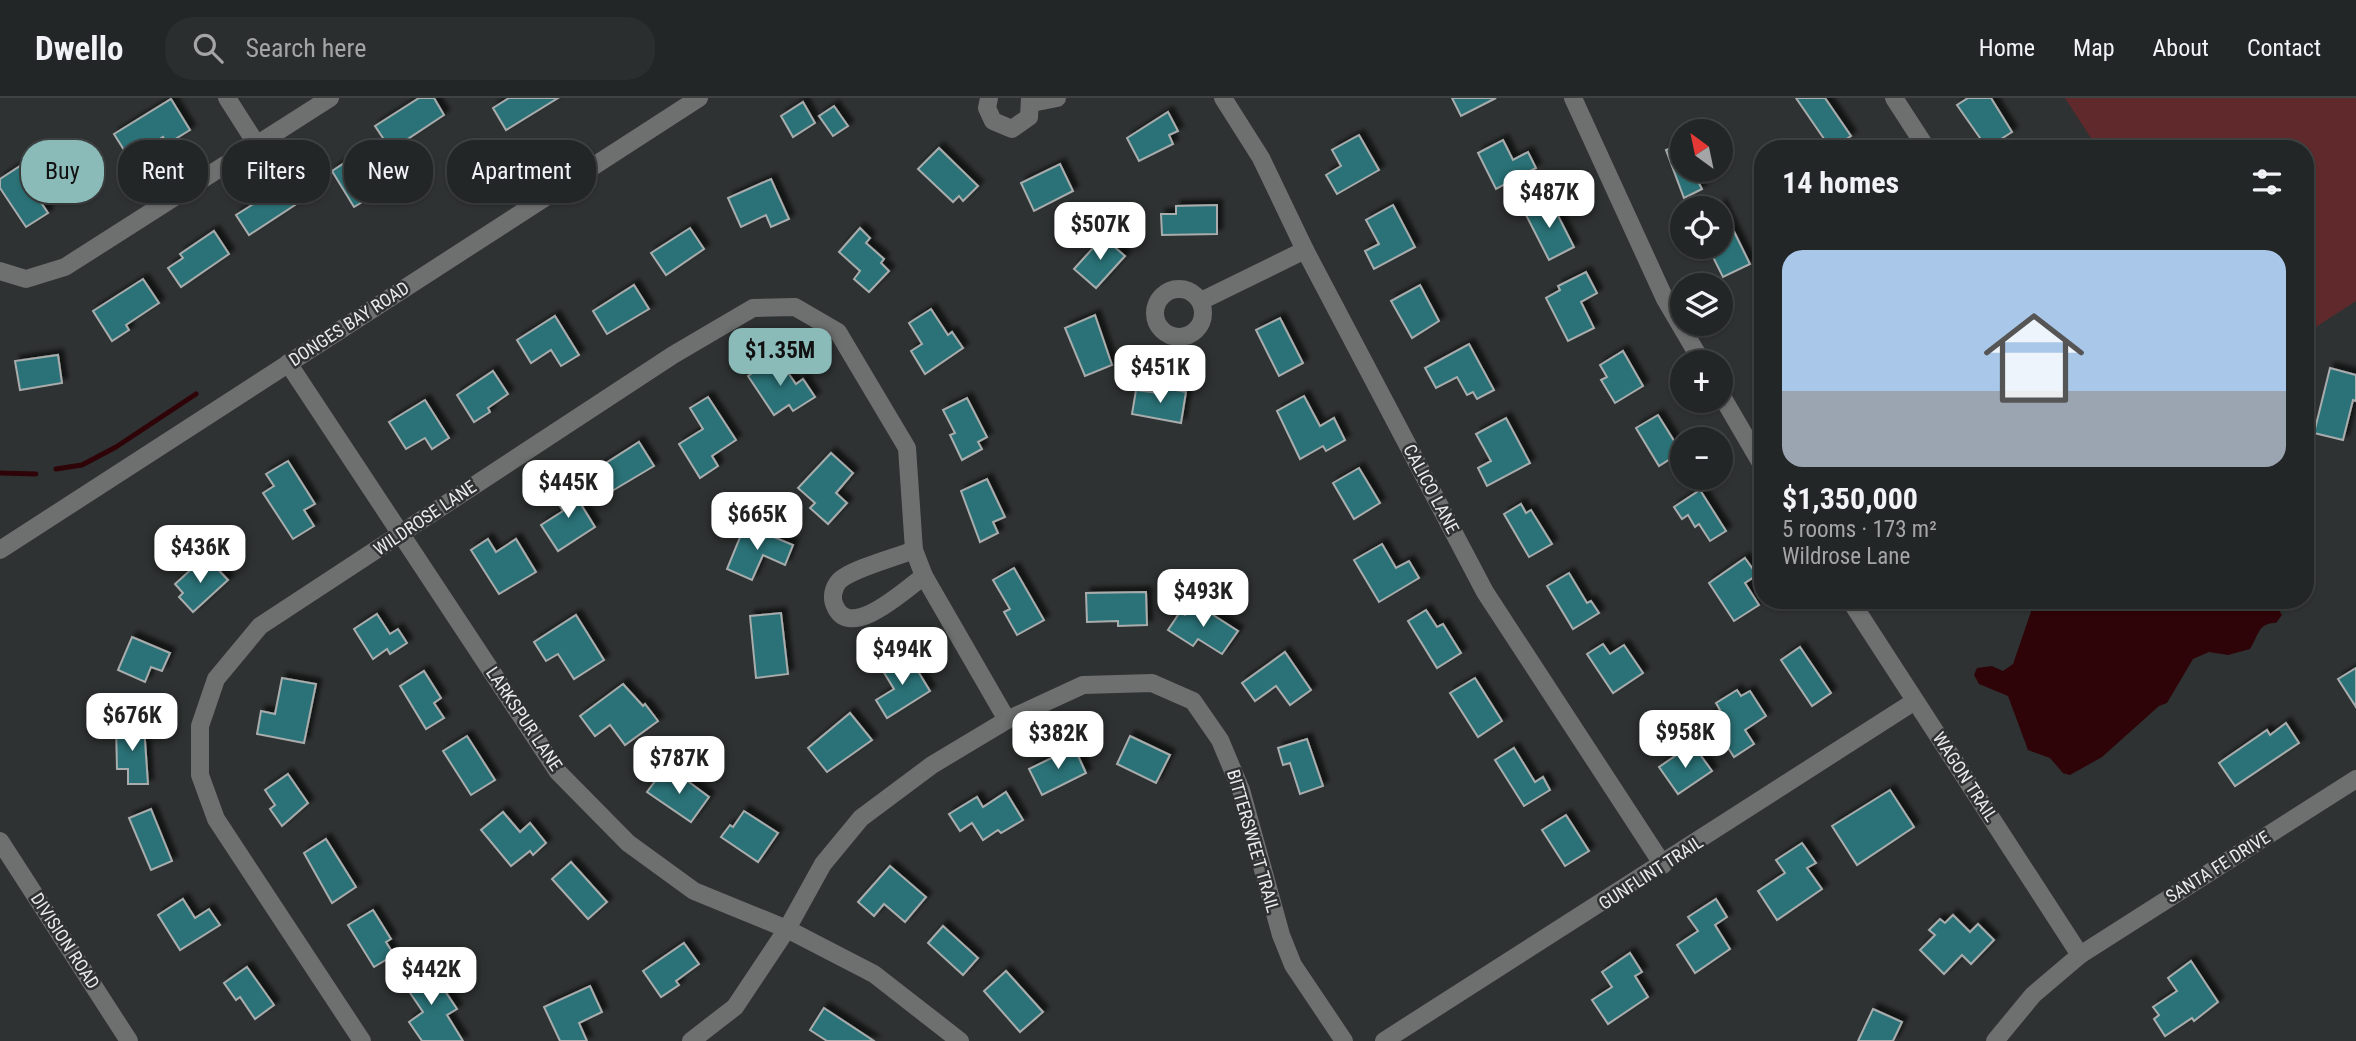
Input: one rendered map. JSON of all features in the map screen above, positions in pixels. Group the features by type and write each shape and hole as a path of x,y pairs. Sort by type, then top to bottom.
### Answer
{"street":[{"path":"227,98 254,140"},
{"path":"265,140 330,98"},
{"name":"DONGES BAY ROAD","path":"0,550 699,98"},
{"path":"989,98 989,115 1005,128 1025,123 1031,101 1057,98"},
{"name":"CALICO LANE","path":"1223,98 1261,158 1305,250 1485,592 1663,865"},
{"path":"1573,98 1665,299 1695,350"},
{"path":"1894,98 1921,140"},
{"path":"0,271 26,279 65,267 222,167"},
{"path":"1201,300 1305,250"},
{"name":"WILDROSE LANE","path":"362,1041 216,819 200,775 200,726 216,679 260,626 673,355 752,308 795,307 838,332 907,447 914,551 924,576 1007,720"},
{"name":"LARKSPUR LANE","path":"288,363 558,772 628,843 694,891 788,929 874,974 960,1041"},
{"path":"1732,413 1754,451"},
{"path":"914,551 844,577 834,589 833,604 842,616 857,620 864,618 924,576"},
{"name":"WAGON TRAIL","path":"1856,609 2080,955"},
{"name":"BITTERSWEET TRAIL","path":"691,1041 735,1007 788,929 823,864 861,818 932,765 1007,720 1083,685 1152,683 1192,701 1220,740 1241,790 1280,935 1293,965 1344,1041"},
{"name":"GUNFLINT TRAIL","path":"1384,1041 1663,865 1915,701"},
{"name":"SANTA FE DRIVE","path":"1995,1041 2033,995 2080,955 2356,779"},
{"name":"DIVISION ROAD","path":"0,841 130,1041"}],"shaded area":[{"path":"2065,98 2356,98 2356,301 2314,328 2314,140 2092,140"},
{"path":"2032,609 2278,609 2282,615 2276,623 2265,625 2259,631 2250,649 2228,655 2209,652 2193,659 2167,703 2159,706 2102,757 2070,775 2063,773 2050,758 2028,750 2008,696 1979,684 1974,675 1977,668 1992,666 2003,671 2013,664"}],"building":[{"path":"419,98 434,98 444,115 406,140 384,140 375,126"},
{"path":"509,98 558,98 506,130 493,108"},
{"path":"1452,98 1496,98 1461,116"},
{"path":"1796,98 1825,98 1851,136 1845,140 1825,140"},
{"path":"1968,98 1991,98 2012,132 2000,140 1981,140 1957,105"},
{"path":"171,99 190,130 174,140 165,140 163,137 158,140 118,140 114,134"},
{"path":"803,102 815,123 793,137 781,116"},
{"path":"834,106 848,126 833,136 819,116"},
{"path":"1168,112 1178,131 1169,135 1173,144 1139,161 1127,138"},
{"path":"1359,135 1379,170 1337,194 1326,175 1341,166 1332,150"},
{"path":"1503,140 1513,160 1528,152 1536,168 1496,189 1478,153"},
{"path":"939,148 978,186 963,201 959,196 953,202 918,169"},
{"path":"344,163 344,191 332,171"},
{"path":"1060,164 1073,191 1034,211 1021,183"},
{"path":"21,165 21,203 41,203 48,213 26,227 0,188 0,179"},
{"path":"771,179 789,219 771,227 766,215 741,227 728,198"},
{"path":"1678,182 1698,182 1702,189 1683,196"},
{"path":"1550,200 1574,247 1549,260 1525,213"},
{"path":"255,203 295,205 249,235 236,215"},
{"path":"1217,205 1217,234 1162,235 1161,214 1176,214 1176,206"},
{"path":"1393,205 1415,247 1374,269 1365,251 1379,244 1366,220"},
{"path":"690,228 704,249 666,275 651,253"},
{"path":"860,228 870,238 866,243 884,259 881,263 889,271 869,292 854,279 860,271 839,252"},
{"path":"1733,229 1750,264 1731,273 1721,273 1714,259 1733,259"},
{"path":"214,231 229,254 181,287 168,268 183,258 180,254"},
{"path":"1103,237 1125,256 1096,288 1074,269"},
{"path":"1586,272 1597,293 1581,302 1594,328 1568,341 1546,298 1560,290 1558,286"},
{"path":"143,279 159,303 126,325 129,330 112,341 93,311"},
{"path":"634,285 649,309 607,334 593,311"},
{"path":"1420,285 1439,321 1412,338 1391,301"},
{"path":"931,309 948,335 952,332 963,348 925,374 911,351 922,344 909,323"},
{"path":"1095,315 1112,365 1085,376 1065,328"},
{"path":"555,316 579,355 561,366 551,350 531,363 517,340"},
{"path":"1280,318 1303,363 1279,376 1256,330"},
{"path":"1469,344 1494,390 1477,399 1473,392 1467,395 1457,377 1436,388 1425,368"},
{"path":"1623,351 1643,386 1615,403 1601,380 1607,377 1600,365"},
{"path":"58,355 62,383 20,390 15,361"},
{"path":"771,361 775,367 781,363 796,384 803,379 815,397 793,411 789,405 774,415 748,376"},
{"path":"2330,368 2356,375 2356,401 2353,400 2343,440 2314,433"},
{"path":"493,371 508,394 488,408 490,412 474,422 457,395"},
{"path":"1166,388 1186,392 1181,423 1132,414 1136,390 1165,394"},
{"path":"1304,396 1320,426 1334,418 1345,440 1326,451 1323,446 1300,459 1277,411"},
{"path":"708,397 736,440 712,456 718,466 700,478 679,444 703,429 690,408"},
{"path":"967,398 987,437 978,442 982,449 962,460 950,435 955,433 943,410"},
{"path":"425,400 449,438 432,449 425,438 406,449 389,422"},
{"path":"1658,415 1670,434 1670,459 1659,466 1636,428"},
{"path":"1506,418 1530,463 1487,486 1478,468 1491,461 1476,434"},
{"path":"639,442 654,466 612,491 598,468"},
{"path":"831,453 853,473 836,493 847,503 828,524 810,508 815,503 798,488"},
{"path":"288,461 315,504 304,510 314,526 293,539 263,493 274,486 266,474"},
{"path":"1359,468 1380,503 1354,519 1333,483"},
{"path":"987,479 1005,517 993,522 998,533 980,542 961,491"},
{"path":"569,485 595,527 558,551 541,525 563,511 553,495"},
{"path":"1700,490 1726,531 1710,541 1699,524 1695,527 1688,515 1682,519 1674,507"},
{"path":"1521,504 1526,513 1531,510 1552,544 1529,557 1504,514"},
{"path":"745,525 793,545 785,565 763,555 752,580 727,569"},
{"path":"488,539 496,552 516,539 536,572 499,594 471,550"},
{"path":"1382,544 1396,568 1409,561 1419,578 1379,602 1354,560"},
{"path":"1745,558 1754,571 1754,577 1745,583 1754,597 1754,608 1734,621 1709,583"},
{"path":"209,560 228,580 193,612 179,597 183,593 175,584 196,565 199,569"},
{"path":"1014,568 1044,620 1017,635 1004,612 1010,609 993,580"},
{"path":"1569,573 1587,603 1591,601 1599,613 1573,629 1547,586"},
{"path":"1146,592 1147,625 1118,626 1118,621 1087,622 1086,593"},
{"path":"1193,602 1238,631 1222,654 1198,639 1193,646 1168,630 1180,612 1185,615"},
{"path":"1426,610 1437,627 1443,624 1461,653 1437,668 1408,621"},
{"path":"781,613 788,674 756,678 750,616"},
{"path":"377,614 390,634 398,629 407,643 390,654 387,649 373,659 354,629"},
{"path":"576,615 604,660 574,679 558,654 546,661 534,642"},
{"path":"132,637 170,653 162,671 151,667 145,682 118,670"},
{"path":"1603,644 1610,654 1624,645 1643,673 1613,693 1587,654"},
{"path":"1800,647 1831,693 1812,706 1781,660"},
{"path":"1285,652 1311,690 1290,705 1276,686 1255,701 1242,683"},
{"path":"908,655 930,691 887,718 876,700 894,689 883,671"},
{"path":"2356,668 2356,707 2338,679"},
{"path":"424,671 441,698 434,703 444,718 426,729 400,686"},
{"path":"282,678 316,684 304,743 257,734 261,711 275,714"},
{"path":"1475,678 1502,721 1478,737 1450,693"},
{"path":"623,684 643,706 645,704 658,721 625,745 610,725 595,736 580,716"},
{"path":"1737,690 1741,696 1750,691 1766,716 1745,730 1754,744 1734,757 1708,717 1720,710 1716,703"},
{"path":"850,713 872,740 827,772 808,748"},
{"path":"2286,723 2299,743 2235,786 2219,763 2267,730 2270,735"},
{"path":"116,726 144,726 148,784 128,784 128,769 117,769"},
{"path":"467,736 495,780 471,795 443,751"},
{"path":"1130,736 1170,755 1156,783 1117,764"},
{"path":"1307,739 1323,786 1300,794 1290,763 1283,765 1278,748"},
{"path":"1074,747 1086,773 1042,795 1029,769"},
{"path":"1514,748 1535,782 1543,777 1550,790 1524,806 1495,760"},
{"path":"1696,749 1712,771 1678,794 1659,767 1681,752 1684,757"},
{"path":"662,772 676,782 681,776 709,797 691,822 647,792"},
{"path":"288,774 308,803 282,826 270,809 275,805 265,790"},
{"path":"1890,790 1914,827 1857,865 1832,826"},
{"path":"1006,792 1023,820 1001,833 998,830 983,840 972,823 960,831 949,814 977,797 983,807"},
{"path":"151,809 172,861 151,870 129,818"},
{"path":"744,811 778,833 758,862 721,837 730,825 733,827"},
{"path":"503,812 520,832 530,823 546,843 533,855 530,851 511,866 481,830"},
{"path":"1566,815 1589,851 1565,866 1542,830"},
{"path":"326,839 356,887 332,903 304,853"},
{"path":"1802,843 1816,863 1807,868 1822,889 1777,920 1758,891 1785,873 1776,860"},
{"path":"571,862 607,902 588,919 552,879"},
{"path":"890,866 926,897 905,922 884,904 874,916 858,902"},
{"path":"183,899 195,918 209,909 220,925 180,950 158,915"},
{"path":"1716,899 1727,917 1715,925 1730,949 1695,973 1677,945 1698,931 1688,917"},
{"path":"373,910 391,939 386,942 394,955 374,967 348,925"},
{"path":"1953,915 1970,932 1978,924 1994,940 1971,964 1962,955 1944,974 1920,950 1935,935 1929,930 1940,919 1945,923"},
{"path":"943,926 978,958 963,975 928,943"},
{"path":"684,943 699,964 676,981 679,985 661,997 643,971"},
{"path":"1630,953 1642,972 1635,976 1648,997 1608,1024 1592,1000 1612,987 1602,972"},
{"path":"2191,961 2218,1002 2194,1021 2192,1018 2165,1036 2154,1019 2159,1015 2153,1007 2177,991 2168,978"},
{"path":"427,964 457,1009 447,1015 463,1041 422,1041 409,1022 423,1012 402,981"},
{"path":"247,967 274,1005 255,1019 240,997 236,1000 224,983"},
{"path":"1006,971 1043,1012 1020,1032 984,991"},
{"path":"590,986 602,1012 579,1023 587,1041 560,1041 544,1007"},
{"path":"824,1008 874,1041 827,1041 810,1030"},
{"path":"1873,1009 1902,1022 1893,1041 1858,1041"}],"waterway":[{"path":"56,469 82,465 116,447 196,394"},
{"path":"0,473 36,474"}]}
